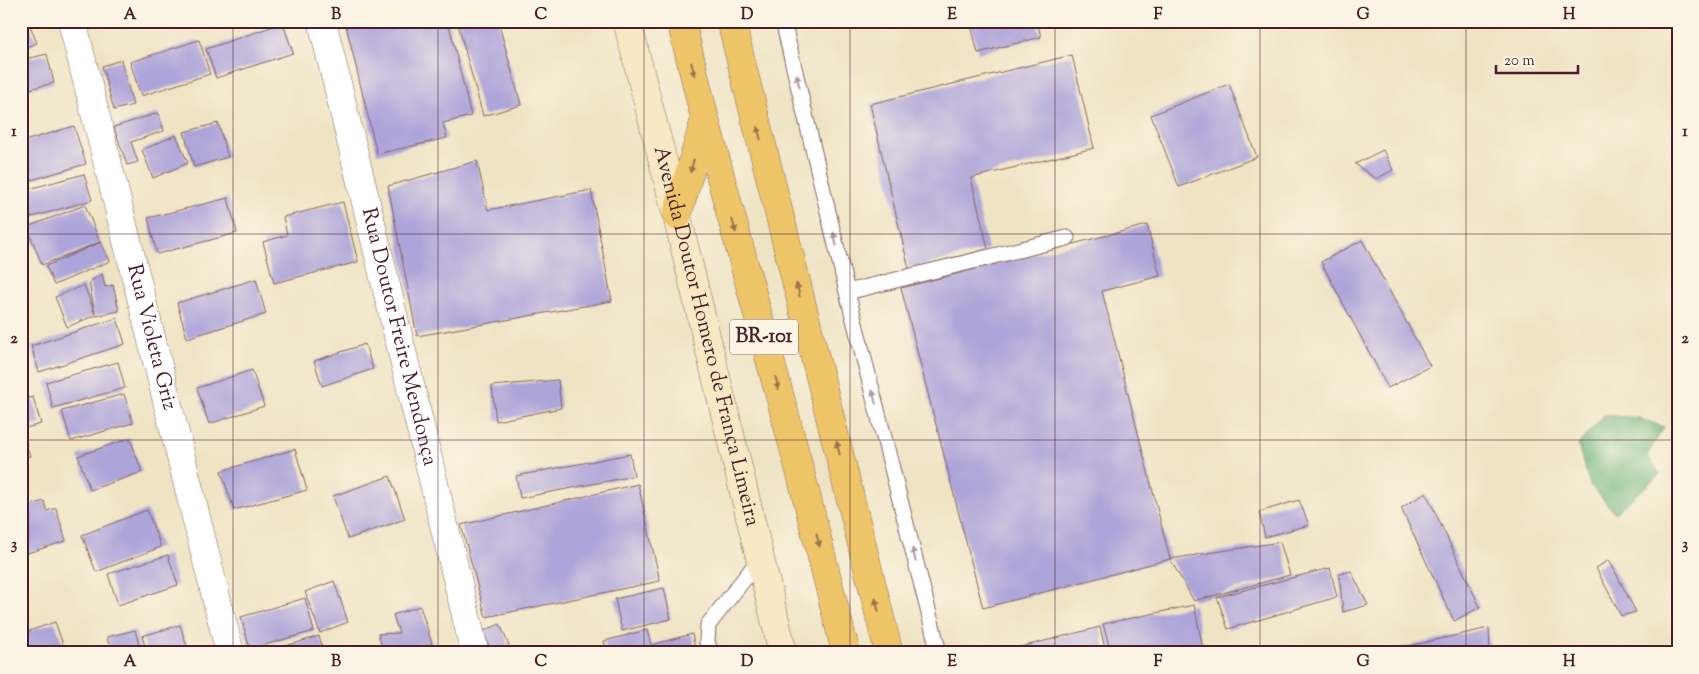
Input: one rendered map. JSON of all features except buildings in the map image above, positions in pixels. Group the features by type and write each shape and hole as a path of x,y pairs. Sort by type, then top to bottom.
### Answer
{"highway":[{"name":"BR-101","path":"681,21 705,119 800,471 846,653"},
{"name":"BR-101","path":"731,21 889,653"},
{"path":"677,216 705,119"}],"main road":[{"name":"Avenida Doutor Homero de França Limeira","path":"627,21 677,216 782,653"}],"street":[{"name":"Rua Violeta Griz","path":"72,21 230,653"},
{"name":"Rua Doutor Freire Mendonça","path":"322,21 475,653"}],"lane":[{"path":"783,21 847,292 939,653"},
{"path":"847,292 1067,238"},
{"path":"711,653 707,642 708,626 759,560"}],"green space":[{"path":"1604,415 1639,418 1664,427 1647,455 1660,474 1615,513 1590,485 1578,445"}]}
